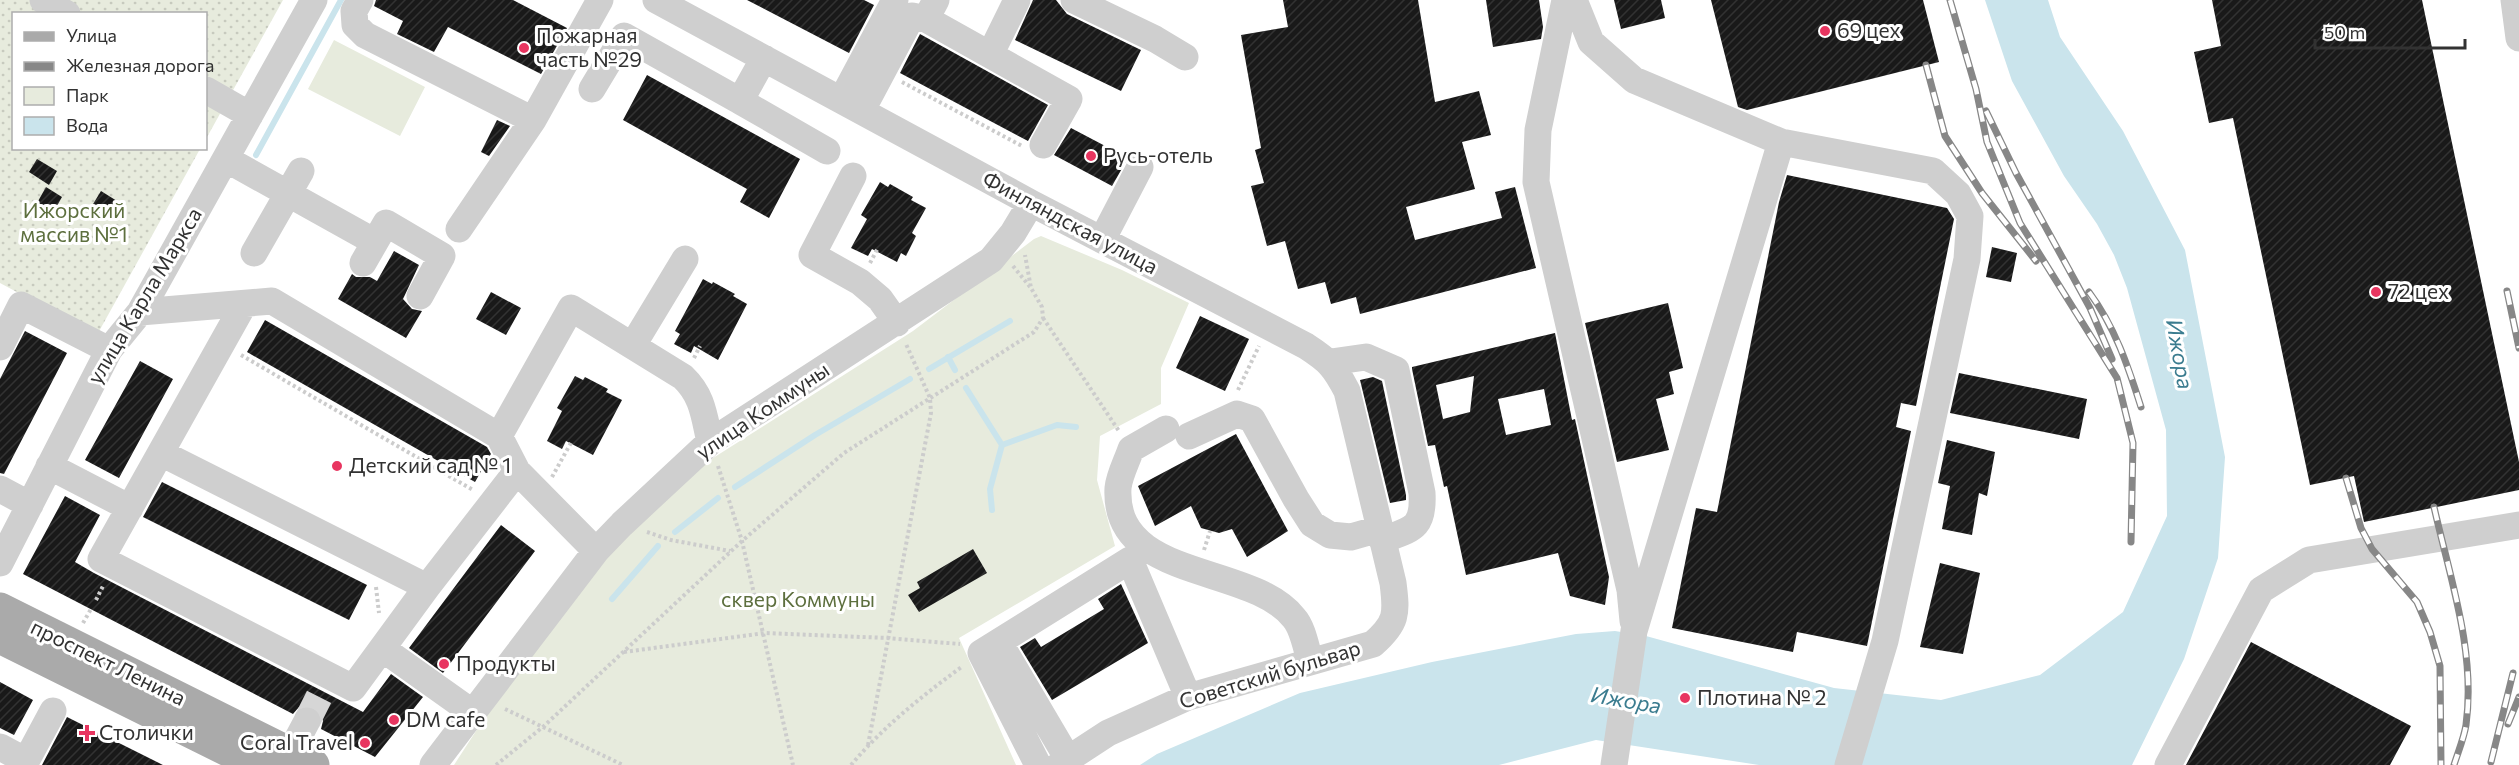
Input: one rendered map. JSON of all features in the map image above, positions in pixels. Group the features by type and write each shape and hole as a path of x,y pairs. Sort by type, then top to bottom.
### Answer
{"main road":[{"name":"проспект Ленина","path":"0,609 301,759"},
{"name":"проспект Ленина","path":"0,637 258,765"}],"street":[{"path":"43,0 64,12"},
{"name":"улица Карла Маркса","path":"0,564 109,350 140,312 314,0"},
{"path":"360,0 354,11 355,26 365,35 533,120"},
{"path":"459,229 533,120 600,0"},
{"name":"Финляндская улица","path":"656,0 1031,203 1306,346 1331,363 1347,391 1381,535"},
{"path":"852,105 895,0"},
{"path":"990,55 1017,0"},
{"path":"1074,0 1155,39 1185,57"},
{"path":"1565,0 1538,130 1536,182 1630,590 1634,631"},
{"path":"1574,0 1591,42 1634,80 1781,141 1933,171 1958,194 1970,216 1967,259 1885,641 1848,765"},
{"path":"2514,0 2519,38"},
{"path":"852,105 883,71 912,16 931,10 990,55 1069,99 1035,147"},
{"path":"592,89 624,36 827,151"},
{"path":"740,101 764,58"},
{"path":"207,91 250,115"},
{"path":"1616,756 1634,631 1781,141"},
{"path":"226,159 295,182 369,253 386,223 442,256 420,296"},
{"path":"1102,240 1140,167"},
{"path":"853,176 812,255 860,282 880,299 897,323"},
{"path":"254,253 295,182"},
{"name":"улица Коммуны","path":"433,765 596,551 622,524 710,442 991,260 1013,233 1031,203"},
{"path":"633,345 685,259"},
{"path":"140,312 272,301 499,436 518,471 596,551"},
{"path":"244,304 101,559 326,684 353,688 427,587 518,471"},
{"path":"0,347 21,305 109,350"},
{"path":"499,436 572,308 683,377 695,389 702,405 710,442"},
{"path":"1310,660 1295,618 1274,601 1147,550 1130,530 1119,510 1118,486 1131,449 1237,414 1252,419 1312,524 1330,535 1351,537 1411,530 1432,507 1422,493 1396,370 1366,357 1331,363"},
{"path":"161,453 427,587"},
{"path":"50,466 130,508"},
{"path":"0,489 30,505"},
{"path":"2168,765 2261,590 2309,560 2519,525"},
{"name":"Советский бульвар","path":"1063,762 1108,733 1188,697 1310,660 1373,644 1390,629 1396,606 1394,583 1381,535"},
{"path":"990,647 1130,560 1188,697"},
{"path":"990,647 1063,762"},
{"path":"990,647 1038,765"},
{"path":"383,649 478,706"},
{"path":"0,747 25,763 53,711"},
{"path":"301,759 307,721"}],"path":[{"path":"883,71 1035,147"},
{"path":"1023,244 1031,288 1042,307 1043,318 1109,415"},
{"path":"496,765 544,726 742,541 844,453 1034,332 1043,318"},
{"path":"867,746 931,413 930,398 897,323"},
{"path":"1238,390 1269,327"},
{"path":"222,345 494,502"},
{"path":"542,496 572,441"},
{"path":"710,442 742,541 794,765"},
{"path":"622,524 671,540 730,552"},
{"path":"1205,549 1210,531"},
{"path":"373,560 383,649"},
{"path":"83,623 91,609"},
{"path":"624,652 765,633 887,638 990,647"},
{"path":"851,765 867,746 928,692 990,647"},
{"path":"478,706 544,726 623,765"}],"green space":[{"name":"Ижорский массив №1","path":"0,0 283,0 207,137 207,12 12,12 12,150 199,150 97,335 0,283"},
{"path":"334,40 425,87 400,136 308,89"},
{"name":"сквер Коммуны","path":"1041,236 1122,270 1189,303 1161,368 1161,404 1100,436 1097,480 1115,546 959,638 1016,765 454,765 487,714 601,562 702,465 913,331"}],"water":[{"name":"Ижора","path":"1985,0 2048,0 2060,37 2123,131 2185,250 2225,457 2218,558 2184,659 2132,765 1759,765 1596,740 1499,765 1140,765 1157,754 1300,693 1432,662 1576,634 1615,631 1646,636 1834,688 1941,700 2040,675 2123,612 2167,516 2166,430 2127,288 2114,255 2097,224 2064,176 2012,81"}],"building":[{"name":"Пожарная часть №29","path":"376,0 513,0 567,28 541,74 448,27 434,52 397,34 403,21 374,6"},
{"path":"747,0 864,0 874,5 849,53"},
{"path":"1033,0 1056,0 1067,14 1141,50 1121,91 1015,40"},
{"path":"1283,0 1418,0 1435,102 1479,91 1491,135 1462,142 1475,189 1406,207 1415,240 1502,218 1495,192 1515,187 1536,268 1360,314 1356,297 1331,304 1325,282 1298,289 1285,241 1267,246 1251,186 1264,183 1255,150 1261,148 1241,35 1288,27"},
{"path":"1486,0 1539,0 1543,27 1541,39 1493,47"},
{"path":"1614,0 1661,0 1665,18 1621,29"},
{"name":"69 цех","path":"1711,0 1923,0 1939,62 1747,110 1738,107"},
{"name":"72 цех","path":"2212,0 2422,0 2519,462 2519,490 2364,522 2354,476 2310,485 2233,118 2209,123 2194,52 2221,46"},
{"path":"920,34 1048,105 1028,141 900,73"},
{"path":"647,75 800,159 769,218 740,202 747,189 623,120"},
{"path":"497,120 510,126 489,156 481,152"},
{"name":"Русь-отель","path":"1071,128 1128,158 1112,186 1054,155"},
{"path":"37,159 57,171 49,185 29,172"},
{"path":"1787,175 1947,208 1954,219 1916,406 1901,403 1896,427 1911,431 1867,646 1797,632 1793,652 1672,628 1696,508 1717,512 1779,202"},
{"path":"880,182 888,187 890,184 913,197 911,200 926,208 912,233 916,236 906,256 901,253 897,262 872,249 868,256 851,248 867,219 861,215"},
{"path":"46,187 62,197 53,213 37,203"},
{"path":"101,191 117,201 106,218 90,209"},
{"path":"1992,247 2017,253 2011,282 1986,277"},
{"path":"394,251 419,265 403,299 412,309 422,311 406,338 338,299 352,274 356,277 370,277 377,281"},
{"path":"703,279 735,294 733,296 747,304 718,360 694,346 691,353 674,344 680,334 675,331"},
{"path":"491,292 521,308 506,335 476,319"},
{"path":"1668,303 1683,368 1669,372 1674,394 1656,399 1669,450 1617,462 1585,323"},
{"path":"1200,316 1249,339 1225,391 1176,368"},
{"path":"265,320 487,447 491,454 475,482 247,352"},
{"path":"25,331 67,353 4,474 0,473 0,379"},
{"path":"1555,333 1572,420 1575,419 1609,577 1605,605 1570,596 1558,553 1466,575 1447,486 1444,487 1435,445 1428,446 1412,367","holes":["1474,376 1470,412 1443,419 1436,385","1544,389 1551,425 1506,435 1498,399"]},
{"path":"140,361 173,379 119,478 85,460"},
{"path":"1959,373 2087,399 2079,439 1950,413"},
{"path":"575,376 583,380 585,377 608,389 606,392 622,400 593,455 566,441 562,449 547,441 562,411 557,408"},
{"path":"1373,377 1382,381 1406,500 1390,503 1360,380"},
{"path":"1236,434 1288,531 1247,557 1232,529 1219,533 1201,528 1191,506 1155,526 1138,486"},
{"path":"1947,440 1995,452 1987,496 1979,493 1972,535 1942,529 1950,486 1938,483"},
{"path":"162,482 367,585 349,620 143,517"},
{"path":"65,496 100,515 75,562 94,573 363,712 391,674 423,697 375,757 321,729 323,721 321,713 314,707 307,705 299,707 293,714 23,574"},
{"path":"501,525 535,551 443,673 409,648"},
{"path":"973,549 987,573 919,612 908,595 920,588 917,582"},
{"path":"1940,563 1980,573 1963,654 1920,647"},
{"path":"1121,584 1148,643 1052,700 1020,647 1035,638 1041,647 1104,609 1098,599"},
{"path":"2251,642 2411,726 2390,765 2186,765"},
{"path":"0,682 33,700 14,735 0,728"},
{"path":"67,717 163,765 42,765"}],"waterway":[{"path":"256,155 341,0"},
{"path":"929,369 1010,321"},
{"path":"948,357 955,370"},
{"path":"735,487 815,435 910,379"},
{"path":"966,388 1002,445 990,489 992,510"},
{"path":"1002,445 1057,425 1076,427"},
{"path":"675,532 718,498"},
{"path":"612,599 658,546"}],"tunnel":[{"path":"307,721 322,691"}],"railway":[{"path":"1950,0 1976,89 1987,142 2020,223 2117,378 2133,443 2131,542"},
{"path":"1926,65 1945,136 1982,193 2036,261"},
{"path":"1986,111 2016,173 2090,308 2112,359"},
{"path":"2507,291 2519,348"},
{"path":"2089,292 2113,333 2126,362 2141,407"},
{"path":"2346,478 2361,528 2372,549 2417,602 2430,632 2440,666 2441,765"},
{"path":"2434,507 2460,615 2467,670 2466,725 2454,765"},
{"path":"2491,762 2513,673"},
{"path":"2508,724 2519,697"}],"place":[{"name":"69 цех","path":"1825,31"},
{"name":"Пожарная часть №29","path":"524,48"},
{"name":"Русь-отель","path":"1091,156"},
{"name":"72 цех","path":"2376,292"},
{"name":"Детский сад № 1","path":"337,466"},
{"name":"Продукты","path":"444,664"},
{"name":"Плотина № 2","path":"1685,698"},
{"name":"DM cafe","path":"394,720"},
{"name":"Столички","path":"87,733"},
{"name":"Coral Travel","path":"365,743"}]}
